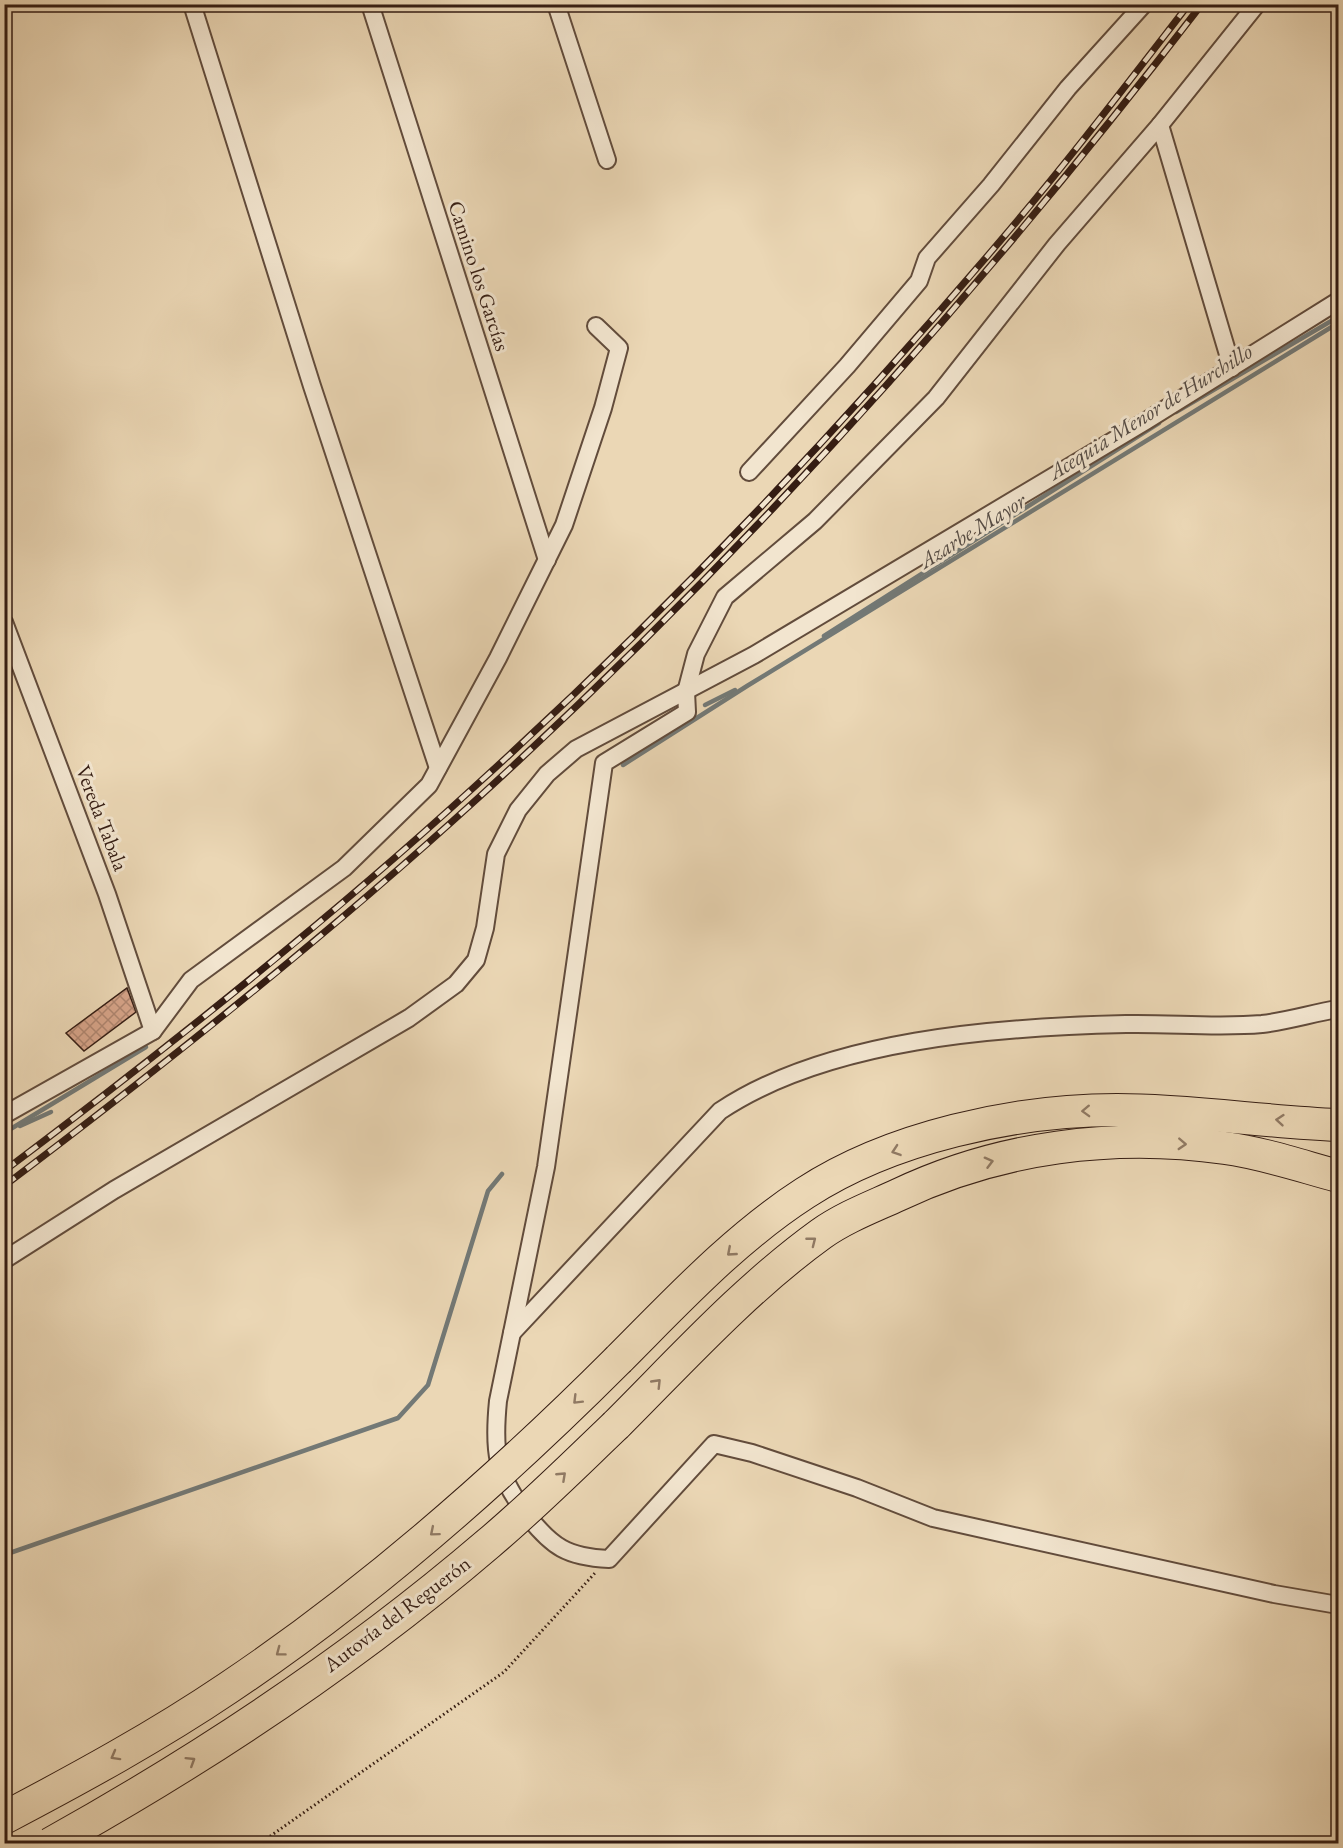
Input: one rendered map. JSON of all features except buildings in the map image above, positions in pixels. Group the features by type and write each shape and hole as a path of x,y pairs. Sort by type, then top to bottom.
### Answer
{"highway":[{"name":"Autovía del Reguerón","path":"4,1818 159,1731 226,1690 292,1643 457,1512 732,1250 805,1193 834,1176 873,1158 945,1135 1020,1118 1115,1110 1199,1113 1338,1125"},
{"name":"Autovía del Reguerón","path":"50,1844 140,1793 208,1750 287,1697 400,1614 489,1544 616,1425 705,1335 765,1279 823,1233 849,1217 937,1178 1003,1158 1081,1144 1161,1142 1245,1151 1338,1176"}],"street":[{"path":"192,4 316,397 438,768"},
{"name":"Camino los Garcías","path":"370,4 547,560"},
{"path":"556,4 607,160"},
{"path":"1257,4 1160,125 1057,244 936,398 815,521 725,597 696,654 686,692 687,712 604,763 546,1167 495,1425 498,1460 506,1487 542,1535 560,1549 584,1558 609,1559 714,1444 752,1453 857,1488 933,1518 1275,1594 1338,1605"},
{"path":"748,472 912,290 919,281 927,258 991,185 1068,88 1141,6"},
{"path":"1160,125 1232,368"},
{"path":"4,1260 124,1184 409,1018 456,984 476,960 485,928 496,854 518,810 548,774 576,749 686,692 933,549 1338,302"},
{"path":"4,1115 153,1030 191,981 344,868 429,785 498,658 564,525 603,408 619,348 596,326"},
{"name":"Vereda Tabala","path":"4,622 107,894 153,1030"},
{"path":"512,1333 720,1112 744,1096 815,1066 850,1055 931,1040 1011,1031 1126,1024 1263,1024 1338,1009"}],"path":[{"path":"260,1844 504,1672 609,1559"}],"waterway":[{"name":"Acequia Menor de Hurchillo","path":"1176,412 1338,317"},
{"name":"Azarbe Mayor","path":"623,765 747,686 1338,323"},
{"name":"Acequia Menor de Hurchillo","path":"824,636 1159,423"},
{"name":"Acequia Menor de Hurchillo","path":"705,705 735,690"},
{"name":"Acequia Menor de Hurchillo","path":"4,1133 146,1047"},
{"name":"Azarbe Mayor","path":"20,1126 51,1112"},
{"path":"4,1555 398,1418 428,1385 488,1191 502,1174"}],"railway":[{"path":"4,1171 184,1033 301,938 472,789 611,659 745,524 939,312 1049,182 1189,4"},
{"path":"4,1186 186,1046 363,900 477,799 672,613 766,516 947,317 1119,110 1202,4"}]}
